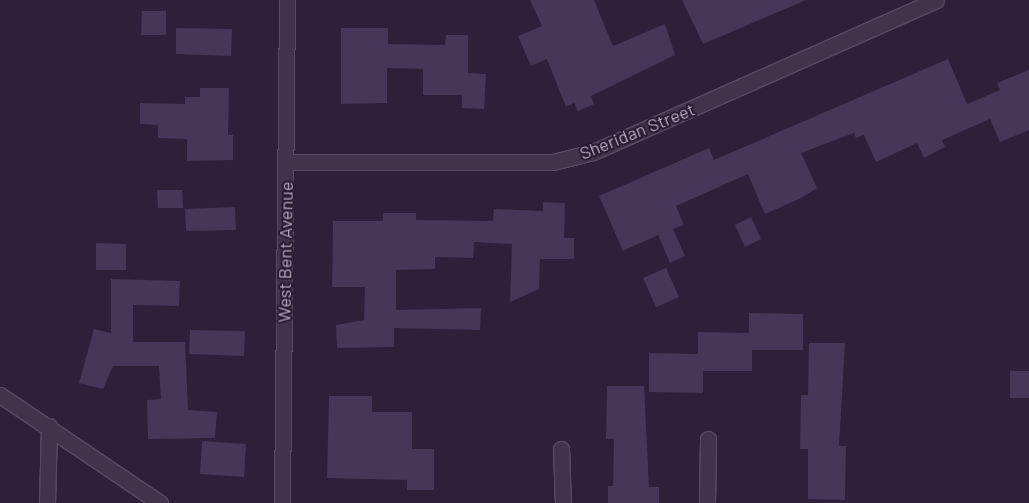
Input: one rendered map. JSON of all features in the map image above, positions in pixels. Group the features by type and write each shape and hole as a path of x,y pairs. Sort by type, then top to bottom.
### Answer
{"street":[{"name":"West Bent Avenue","path":"282,503 287,0"},
{"name":"Sheridan Street","path":"286,162 553,162 593,152 926,2"},
{"path":"0,395 49,426 160,503"},
{"path":"47,503 49,426"},
{"path":"707,503 708,439"},
{"path":"562,449 563,503"}],"building":[{"path":"530,0 594,0 613,46 665,24 675,55 591,96 594,104 578,111 574,103 566,107 547,59 531,66 518,36 542,26"},
{"path":"682,0 806,0 703,44"},
{"path":"142,11 166,11 166,35 141,35"},
{"path":"176,28 232,29 231,56 176,54"},
{"path":"341,28 388,28 388,44 445,45 446,35 468,35 468,73 486,74 484,109 462,108 462,95 423,95 423,69 387,68 387,103 341,104"},
{"path":"948,59 967,104 1000,90 997,83 1029,70 1029,130 1000,142 990,119 942,140 945,147 924,158 917,143 876,162 864,135 856,138 854,133 801,153 817,188 799,199 765,214 748,174 676,206 684,225 673,229 685,256 670,263 658,235 623,251 599,196 709,148 714,160"},
{"path":"200,88 229,88 228,135 233,135 233,160 187,161 187,139 158,138 158,125 140,124 140,103 185,104 185,97 200,97"},
{"path":"157,190 182,190 183,208 158,208"},
{"path":"543,202 565,203 564,238 574,238 574,259 540,259 539,289 510,302 512,244 474,242 473,258 435,257 435,269 396,270 396,310 481,308 480,330 394,328 394,347 337,348 336,325 364,320 365,287 332,287 333,221 383,221 383,213 416,213 416,220 493,221 494,209 543,211"},
{"path":"235,207 236,230 186,231 185,209"},
{"path":"751,217 761,239 745,247 735,225"},
{"path":"96,243 126,244 126,270 96,270"},
{"path":"666,268 679,297 656,307 643,278"},
{"path":"111,279 180,281 179,306 133,305 133,342 185,342 188,410 217,412 215,438 148,439 147,400 161,399 159,366 113,366 103,389 79,383 94,329 111,333"},
{"path":"749,313 803,314 803,350 752,350 752,371 703,371 703,393 649,392 649,353 698,354 698,332 749,333"},
{"path":"190,330 245,331 244,356 189,354"},
{"path":"809,343 845,343 839,446 846,446 845,500 808,499 808,449 800,449 801,395 808,395"},
{"path":"1010,371 1029,371 1029,398 1010,398"},
{"path":"607,386 644,386 649,487 659,487 659,503 608,503 608,486 613,486 614,439 606,439"},
{"path":"329,396 372,396 372,412 412,412 412,449 434,449 434,490 407,490 407,480 327,478"},
{"path":"202,441 246,444 244,477 200,474"}]}
